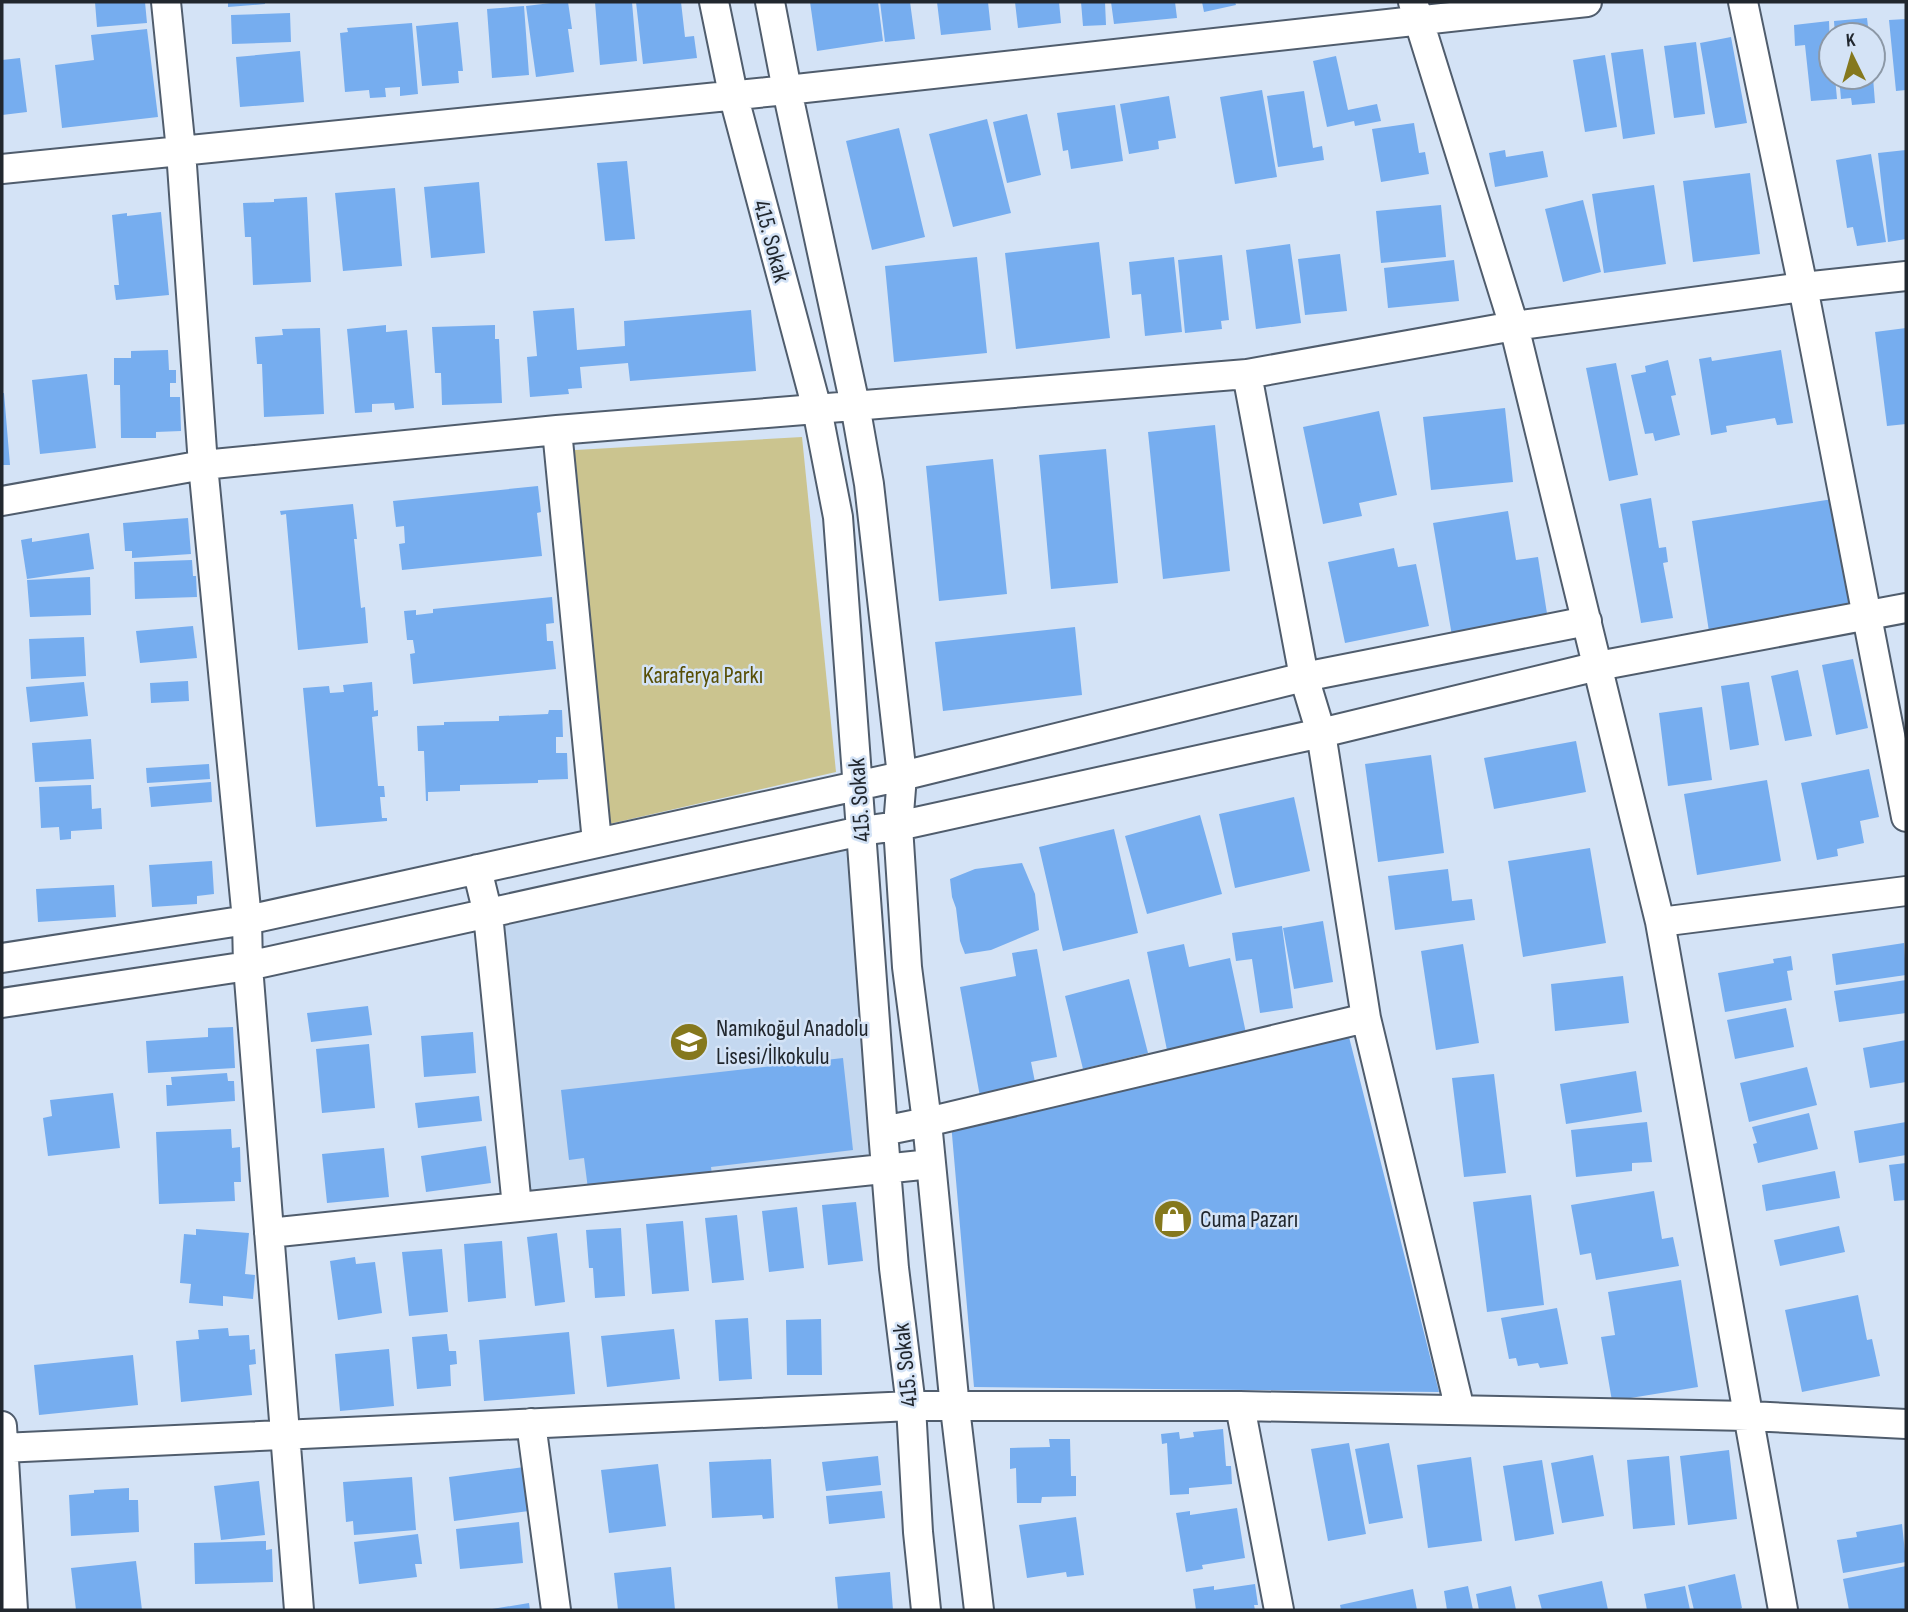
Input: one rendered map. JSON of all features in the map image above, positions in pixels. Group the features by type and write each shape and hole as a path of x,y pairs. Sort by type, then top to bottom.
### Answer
{"street":[{"path":"166,2 181,151 203,465 247,920 248,967 299,1610"},
{"name":"415. Sokak","path":"714,2 733,94 817,409 838,517 894,1268 911,1406 918,1531 926,1610"},
{"name":"415. Sokak","path":"770,2 855,405 869,484 902,776 898,826 907,967 927,1122 955,1408 979,1610"},
{"path":"2,169 787,90 1416,11 1587,2"},
{"path":"1743,2 1803,287 1906,817"},
{"path":"1416,11 1514,326 1660,922 1783,1610"},
{"path":"2,501 203,465 556,429 1247,374 1514,326 1906,275"},
{"path":"1247,374 1304,677 1321,733 1366,1017 1460,1410"},
{"path":"556,429 597,842"},
{"path":"2,1003 248,967 860,831 898,826 1321,733 1598,666 1906,608"},
{"path":"2,958 247,920 902,776 1304,677 1587,621"},
{"path":"477,869 488,914 517,1208"},
{"path":"1660,922 1906,891"},
{"path":"883,1131 1366,1017"},
{"path":"269,1233 931,1164"},
{"path":"13,1610 2,1440 285,1434 911,1406 1240,1406 1749,1416 1906,1424"},
{"path":"1240,1406 1279,1610"},
{"path":"531,1423 556,1610"}],"shaded area":[{"name":"Namıkoğul Anadolu Lisesi/İlkokulu","path":"861,831 887,1170 517,1207 488,914"}],"green space":[{"name":"Karaferya Parkı","path":"802,437 836,772 596,827 558,451"}],"building":[{"path":"95,2 145,2 147,23 97,27"},
{"path":"228,2 265,2 265,4 228,7"},
{"path":"568,2 572,29 568,29 574,72 536,77 526,6"},
{"path":"595,2 632,2 637,61 600,65"},
{"path":"636,2 681,2 685,37 694,36 697,58 643,64"},
{"path":"810,2 878,2 883,41 817,51"},
{"path":"880,2 910,2 915,39 885,42"},
{"path":"937,2 988,2 991,30 941,35"},
{"path":"1015,2 1059,2 1061,23 1018,28"},
{"path":"1081,2 1105,2 1106,25 1083,26"},
{"path":"1111,2 1175,2 1177,18 1114,24"},
{"path":"1202,2 1235,2 1236,5 1204,12"},
{"path":"524,6 529,75 492,78 487,9"},
{"path":"290,13 291,42 232,44 231,15"},
{"path":"1867,18 1867,21 1834,21"},
{"path":"1906,19 1906,90 1896,91 1889,20"},
{"path":"458,22 463,71 458,71 459,83 422,86 416,26"},
{"path":"1817,22 1817,91 1836,91 1837,99 1811,101 1805,45 1795,46 1794,25"},
{"path":"412,23 418,94 400,96 400,87 385,88 386,97 370,98 369,90 345,92 340,33 348,32 347,28"},
{"path":"147,29 158,117 62,128 55,65 94,60 91,35"},
{"path":"1731,37 1747,123 1715,128 1700,43"},
{"path":"1696,42 1705,114 1674,118 1664,46"},
{"path":"1643,49 1655,134 1623,139 1611,53"},
{"path":"300,51 304,102 240,107 236,57"},
{"path":"1605,55 1617,127 1585,132 1573,60"},
{"path":"1336,56 1348,110 1377,104 1381,121 1355,126 1354,121 1327,127 1313,61"},
{"path":"20,58 27,112 2,115 2,60"},
{"path":"1262,90 1277,177 1235,184 1220,97"},
{"path":"1304,91 1313,148 1322,146 1324,160 1278,167 1267,96"},
{"path":"1840,91 1874,91 1875,103 1852,105 1851,98 1841,99"},
{"path":"1169,96 1176,138 1158,141 1159,149 1129,154 1120,104"},
{"path":"1115,105 1123,161 1071,169 1068,150 1063,151 1057,113"},
{"path":"1027,114 1041,175 1007,183 993,122"},
{"path":"987,119 1011,213 953,227 929,134"},
{"path":"1414,123 1419,153 1425,152 1429,174 1381,182 1372,129"},
{"path":"899,128 925,237 872,250 846,141"},
{"path":"1505,150 1506,157 1543,151 1548,177 1495,187 1489,153"},
{"path":"1906,150 1906,239 1888,242 1878,153"},
{"path":"1871,154 1886,242 1857,246 1853,227 1847,228 1836,160"},
{"path":"627,161 635,239 605,241 597,163"},
{"path":"1750,173 1760,254 1693,262 1683,181"},
{"path":"479,182 485,253 431,258 424,187"},
{"path":"1654,185 1666,264 1604,273 1592,194"},
{"path":"395,188 402,266 343,271 335,193"},
{"path":"307,197 311,282 253,285 251,237 245,237 243,203"},
{"path":"1583,200 1601,272 1563,282 1545,209"},
{"path":"1441,205 1446,257 1381,263 1376,211"},
{"path":"161,212 169,295 116,300 114,285 119,285 112,215"},
{"path":"1099,242 1110,338 1016,349 1005,253"},
{"path":"1290,244 1301,323 1256,329 1246,250"},
{"path":"1340,254 1347,311 1305,315 1298,259"},
{"path":"1222,255 1229,320 1221,321 1222,329 1185,333 1178,260"},
{"path":"977,257 987,353 894,362 885,266"},
{"path":"1174,257 1182,332 1145,336 1141,294 1132,295 1129,262"},
{"path":"1454,260 1459,301 1388,308 1384,268"},
{"path":"574,308 577,350 625,346 624,321 751,310 756,371 630,381 628,363 580,367 582,388 568,389 569,394 530,397 527,357 537,356 533,311"},
{"path":"386,325 386,332 407,330 414,408 395,410 394,403 372,404 372,412 355,413 347,329"},
{"path":"495,325 495,339 499,339 502,403 442,405 441,373 435,373 432,327"},
{"path":"320,328 324,414 264,417 262,364 257,364 255,337 283,335 282,329"},
{"path":"1906,328 1906,424 1887,426 1875,332"},
{"path":"168,350 169,370 176,370 176,383 170,383 170,397 180,397 181,431 156,432 156,438 121,438 120,385 114,385 114,358 131,358 131,351"},
{"path":"1781,350 1793,423 1777,425 1775,418 1726,426 1727,432 1711,435 1699,359 1711,357 1712,361"},
{"path":"1668,360 1676,395 1671,396 1680,435 1655,441 1653,433 1645,434 1631,375 1646,372 1645,366"},
{"path":"1616,363 1638,475 1609,481 1586,368"},
{"path":"87,374 96,448 40,454 32,380"},
{"path":"4,393 10,465 2,465"},
{"path":"1505,408 1513,482 1431,490 1423,417"},
{"path":"1379,411 1397,495 1359,503 1362,516 1323,524 1303,427"},
{"path":"1215,425 1230,571 1163,579 1148,432"},
{"path":"1106,449 1118,583 1051,589 1039,455"},
{"path":"993,459 1007,594 939,601 926,466"},
{"path":"538,486 541,512 537,513 542,556 402,570 399,544 405,543 404,526 396,527 393,501"},
{"path":"1651,498 1659,548 1666,547 1668,562 1663,563 1673,618 1641,623 1620,504"},
{"path":"1833,499 1852,616 1710,638 1692,521"},
{"path":"353,504 361,608 365,607 368,643 298,650 286,514 281,515 280,511"},
{"path":"1508,511 1516,560 1538,557 1549,626 1453,642 1433,523"},
{"path":"188,518 191,554 132,558 132,551 125,551 123,523"},
{"path":"89,533 94,569 27,579 21,540 32,538 32,542"},
{"path":"1394,548 1398,567 1416,564 1429,626 1345,643 1328,562"},
{"path":"192,560 197,597 135,599 134,562"},
{"path":"90,577 91,615 30,617 27,580"},
{"path":"552,597 554,623 546,624 547,641 553,641 556,669 413,684 410,654 415,653 413,640 407,640 404,611 416,610 416,615 433,613 433,609"},
{"path":"193,626 197,658 140,663 136,631"},
{"path":"1075,627 1082,695 943,711 935,642"},
{"path":"84,637 86,676 31,679 29,639"},
{"path":"1853,659 1868,728 1836,735 1822,665"},
{"path":"1798,670 1812,736 1785,741 1771,676"},
{"path":"188,681 189,701 151,703 150,683"},
{"path":"84,682 88,716 30,722 26,687"},
{"path":"372,682 374,711 378,710 378,716 372,717 378,786 384,786 385,797 380,797 382,818 387,818 387,821 316,827 303,688 329,686 330,693 344,692 343,685"},
{"path":"1749,682 1759,745 1730,750 1721,686"},
{"path":"1702,707 1712,780 1668,786 1659,713"},
{"path":"549,710 562,710 563,737 556,737 556,753 567,753 568,779 538,780 538,783 460,785 460,791 428,792 426,801 424,751 418,751 417,726 444,725 444,722 499,721 499,716 548,714"},
{"path":"91,739 94,779 35,782 32,743"},
{"path":"1576,741 1586,792 1494,809 1484,758"},
{"path":"1431,755 1444,853 1378,862 1365,764"},
{"path":"209,764 210,779 147,783 146,768"},
{"path":"1869,769 1879,817 1860,821 1864,843 1837,849 1838,856 1817,860 1801,783"},
{"path":"1767,780 1781,861 1697,875 1684,794"},
{"path":"211,782 212,802 151,807 149,787"},
{"path":"91,785 92,809 101,808 102,829 71,831 71,839 60,840 59,827 41,828 39,787"},
{"path":"1294,797 1310,871 1235,888 1219,814"},
{"path":"1200,815 1222,894 1147,914 1125,836"},
{"path":"1114,829 1138,933 1063,951 1039,847"},
{"path":"1590,848 1606,943 1523,957 1508,861"},
{"path":"212,861 214,894 197,896 197,904 152,907 149,865"},
{"path":"1022,863 1035,894 1039,930 991,950 965,954 960,941 950,879 975,869"},
{"path":"1448,869 1452,901 1472,899 1475,920 1395,930 1388,876"},
{"path":"114,885 116,917 38,922 36,889"},
{"path":"1323,921 1333,982 1294,989 1283,928"},
{"path":"1282,926 1293,1008 1260,1013 1252,959 1236,961 1232,933"},
{"path":"1904,943 1906,975 1836,985 1832,954"},
{"path":"1184,944 1189,967 1230,958 1246,1033 1167,1050 1147,952"},
{"path":"1463,944 1479,1043 1436,1050 1421,951"},
{"path":"1037,949 1057,1057 1031,1062 1037,1092 981,1102 960,987 1016,976 1012,953"},
{"path":"1791,956 1793,970 1787,971 1792,1000 1725,1012 1718,973 1774,963 1773,959"},
{"path":"1623,976 1629,1023 1555,1031 1551,984"},
{"path":"1129,979 1148,1053 1083,1069 1065,996"},
{"path":"1906,980 1906,1013 1839,1022 1834,991"},
{"path":"368,1006 372,1035 311,1042 307,1013"},
{"path":"1786,1008 1794,1047 1735,1059 1727,1020"},
{"path":"233,1027 235,1068 148,1073 146,1041 208,1037 208,1028"},
{"path":"473,1032 476,1073 424,1077 421,1036"},
{"path":"1349,1037 1439,1392 974,1387 951,1123"},
{"path":"1906,1040 1906,1082 1870,1088 1863,1048"},
{"path":"369,1044 375,1108 322,1113 316,1049"},
{"path":"843,1058 853,1150 711,1167 712,1175 588,1189 584,1158 569,1160 561,1090"},
{"path":"1807,1067 1817,1105 1749,1122 1740,1083"},
{"path":"1636,1071 1642,1112 1566,1124 1560,1084"},
{"path":"227,1073 228,1081 234,1081 235,1101 167,1106 166,1085 172,1085 171,1077"},
{"path":"1494,1074 1506,1173 1464,1177 1452,1078"},
{"path":"113,1093 120,1148 48,1156 43,1118 52,1116 50,1100"},
{"path":"479,1096 482,1121 418,1128 415,1103"},
{"path":"1809,1113 1818,1149 1758,1163 1753,1144 1757,1143 1752,1127"},
{"path":"1647,1122 1652,1162 1632,1163 1632,1171 1576,1177 1571,1130"},
{"path":"1906,1122 1906,1155 1859,1163 1854,1131"},
{"path":"231,1129 232,1148 240,1147 241,1182 234,1182 235,1201 159,1204 156,1132"},
{"path":"486,1146 491,1183 426,1192 421,1156"},
{"path":"384,1148 389,1197 327,1203 322,1154"},
{"path":"1906,1163 1906,1200 1894,1201 1889,1165"},
{"path":"1835,1171 1840,1198 1766,1211 1762,1185"},
{"path":"1654,1191 1662,1239 1673,1237 1679,1266 1596,1280 1591,1253 1580,1255 1571,1205"},
{"path":"1531,1195 1544,1305 1487,1312 1473,1202"},
{"path":"856,1202 863,1261 828,1265 822,1205"},
{"path":"797,1207 804,1268 769,1272 762,1211"},
{"path":"737,1215 744,1280 712,1283 705,1218"},
{"path":"683,1221 689,1291 652,1294 646,1224"},
{"path":"1839,1226 1845,1252 1780,1266 1774,1240"},
{"path":"621,1228 625,1296 595,1298 586,1230"},
{"path":"196,1229 249,1233 245,1274 255,1275 253,1299 223,1296 223,1306 189,1303 191,1284 180,1283 184,1234 196,1235"},
{"path":"557,1233 565,1302 535,1306 527,1237"},
{"path":"502,1241 506,1298 468,1302 464,1244"},
{"path":"442,1249 448,1312 409,1316 402,1252"},
{"path":"355,1257 356,1264 375,1262 382,1313 338,1320 330,1261"},
{"path":"1681,1280 1698,1387 1612,1401 1601,1337 1615,1335 1608,1292"},
{"path":"1858,1295 1867,1340 1872,1339 1880,1376 1802,1392 1785,1310"},
{"path":"1557,1308 1568,1364 1540,1368 1538,1363 1518,1366 1516,1358 1509,1359 1501,1318"},
{"path":"748,1318 752,1379 719,1381 715,1320"},
{"path":"821,1319 822,1375 787,1375 786,1320"},
{"path":"228,1328 229,1336 249,1335 250,1350 255,1349 256,1364 249,1365 252,1395 181,1402 176,1341 199,1339 198,1330"},
{"path":"674,1329 680,1379 607,1387 601,1336"},
{"path":"569,1332 575,1394 484,1401 479,1340"},
{"path":"447,1334 449,1351 456,1351 457,1364 450,1365 451,1386 417,1389 412,1337"},
{"path":"389,1349 394,1406 340,1411 335,1354"},
{"path":"133,1355 138,1405 39,1415 34,1365"},
{"path":"1223,1429 1226,1466 1231,1466 1232,1484 1189,1488 1189,1494 1170,1495 1167,1443 1162,1444 1161,1434 1179,1432 1180,1439 1194,1437 1193,1432"},
{"path":"1049,1439 1070,1439 1071,1476 1076,1476 1076,1496 1042,1497 1041,1503 1017,1503 1016,1468 1010,1469 1010,1448 1050,1447"},
{"path":"1349,1443 1366,1534 1328,1541 1311,1449"},
{"path":"1389,1443 1403,1518 1369,1524 1355,1449"},
{"path":"1729,1450 1737,1519 1688,1525 1680,1456"},
{"path":"1593,1455 1604,1516 1562,1523 1551,1463"},
{"path":"878,1456 881,1485 826,1491 822,1462"},
{"path":"1669,1456 1675,1525 1633,1529 1627,1460"},
{"path":"1471,1457 1482,1541 1428,1548 1417,1465"},
{"path":"771,1459 774,1518 763,1519 762,1515 712,1518 709,1462"},
{"path":"1542,1460 1554,1534 1515,1541 1503,1466"},
{"path":"658,1464 666,1526 609,1533 601,1470"},
{"path":"524,1467 529,1511 454,1521 449,1477"},
{"path":"412,1477 416,1530 354,1535 353,1521 346,1522 343,1482"},
{"path":"259,1481 265,1535 221,1540 214,1486"},
{"path":"129,1488 129,1500 138,1500 139,1532 71,1536 69,1495"},
{"path":"882,1491 885,1518 829,1524 826,1496"},
{"path":"1237,1508 1245,1558 1202,1565 1203,1569 1186,1572 1176,1513 1190,1511 1190,1515"},
{"path":"1076,1517 1084,1575 1067,1577 1066,1572 1027,1578 1019,1525"},
{"path":"519,1522 523,1563 460,1569 456,1529"},
{"path":"1902,1524 1906,1562 1843,1573 1837,1540 1857,1537 1856,1532"},
{"path":"418,1534 422,1564 415,1564 417,1577 359,1584 354,1542"},
{"path":"266,1541 266,1550 272,1549 273,1582 195,1584 194,1543"},
{"path":"136,1561 142,1610 76,1610 71,1568"},
{"path":"1906,1566 1906,1610 1849,1610 1843,1579"},
{"path":"671,1567 675,1610 618,1610 614,1573"},
{"path":"890,1572 893,1610 838,1610 835,1577"},
{"path":"1735,1574 1742,1608 1740,1610 1694,1610 1688,1585"},
{"path":"1602,1581 1608,1610 1542,1610 1538,1595"},
{"path":"1255,1584 1258,1605 1254,1605 1255,1610 1196,1610 1193,1589 1214,1586 1214,1590"},
{"path":"1468,1586 1473,1610 1447,1610 1444,1591"},
{"path":"1511,1586 1516,1610 1479,1610 1476,1594"},
{"path":"1685,1586 1690,1610 1647,1610 1644,1594"},
{"path":"1413,1589 1417,1610 1341,1610 1340,1605"},
{"path":"529,1603 530,1610 492,1610 492,1609"}],"place":[{"name":"Namıkoğul Anadolu Lisesi/İlkokulu","path":"689,1042"},
{"name":"Cuma Pazarı","path":"1173,1219"}]}
